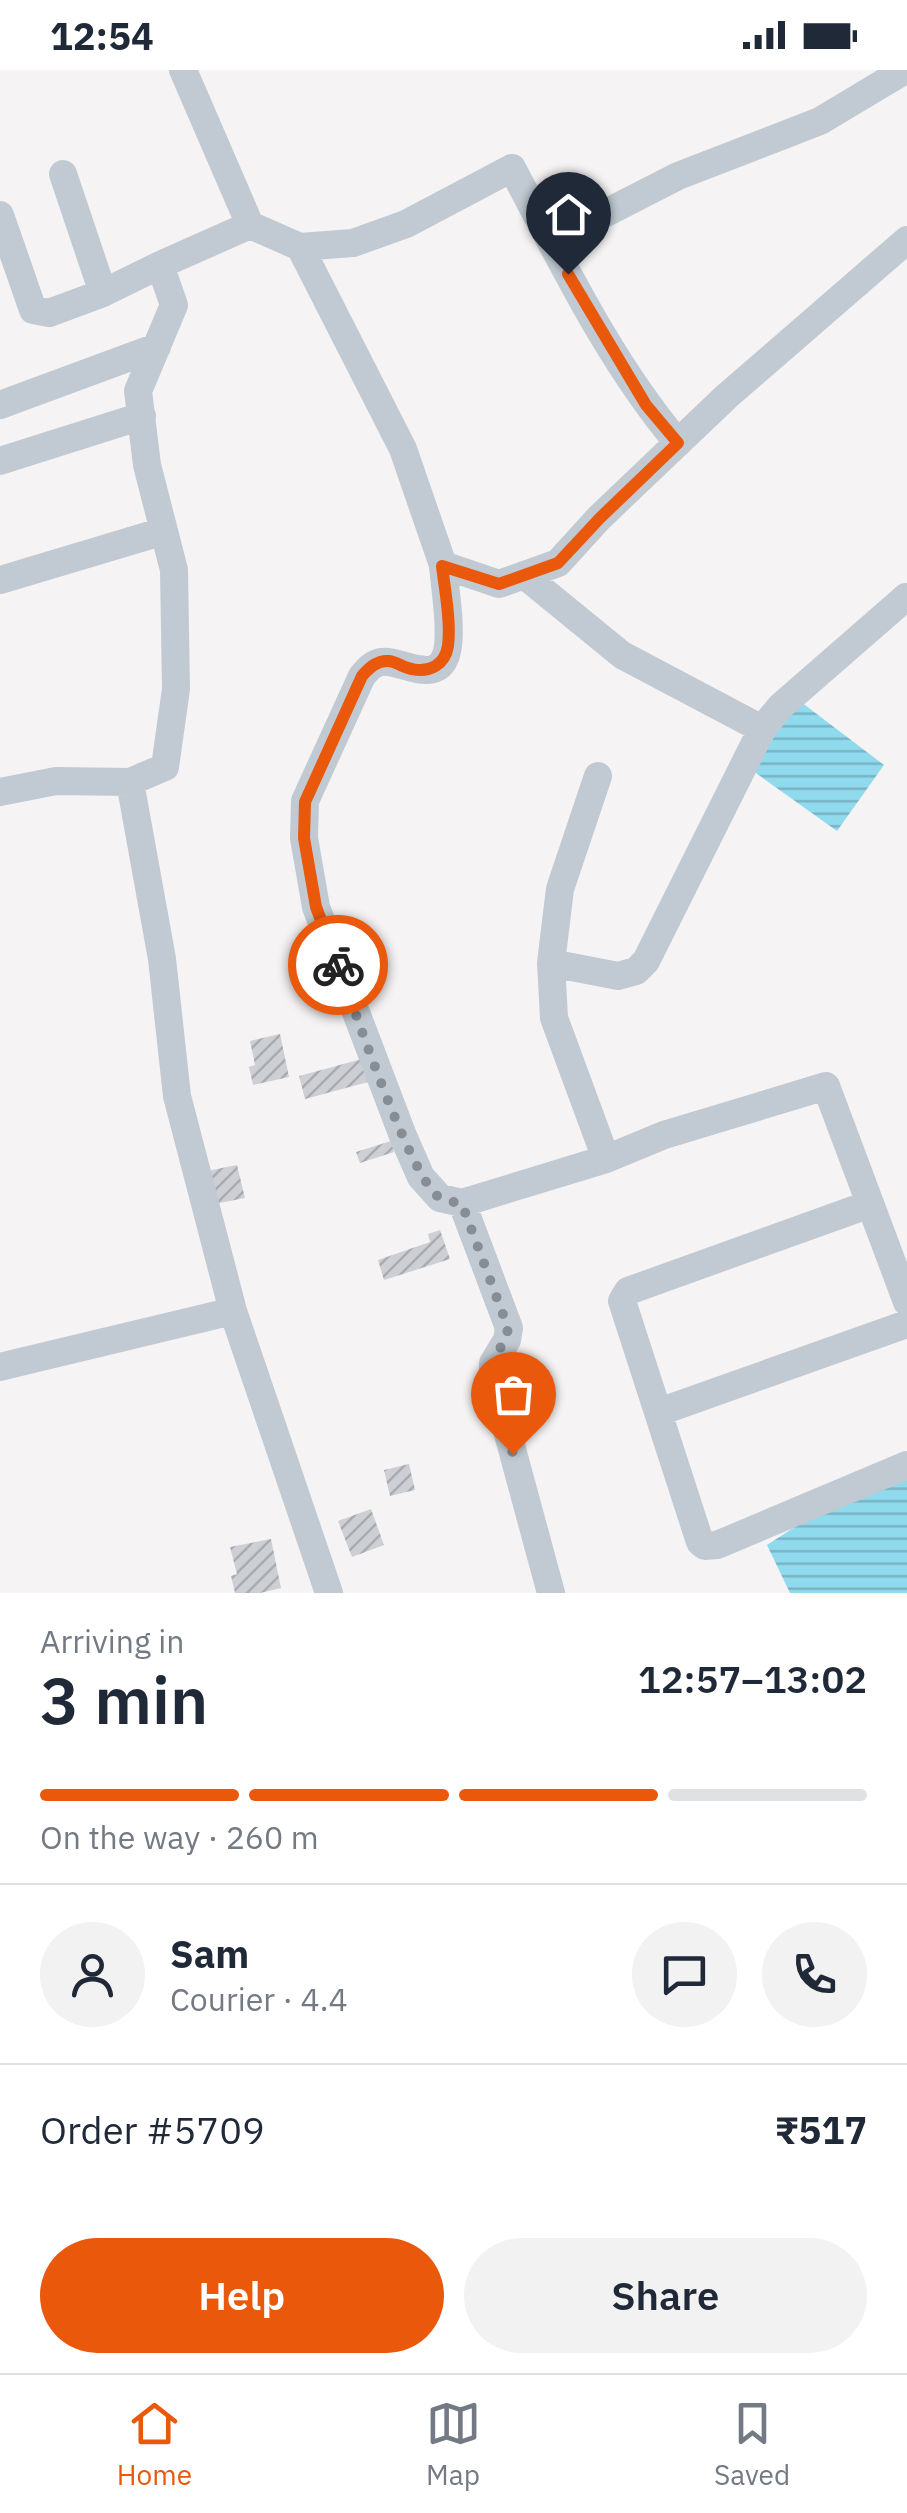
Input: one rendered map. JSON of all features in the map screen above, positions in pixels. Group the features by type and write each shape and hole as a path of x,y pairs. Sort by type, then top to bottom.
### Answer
{"street":[{"path":"183,70 250,226 300,247 352,243 406,224 512,168 586,307 646,405 678,443"},
{"path":"551,241 678,176 820,121 904,70"},
{"path":"62,174 103,294"},
{"path":"0,215 34,310 49,312 103,294 250,226"},
{"path":"442,566 499,584 558,563 727,396 907,240"},
{"path":"300,247 403,449 442,566 446,656 428,670 390,661 370,666 305,802 304,838 316,907 421,1176 440,1198 462,1204 606,1158 664,1135 826,1086 907,1302"},
{"path":"0,792 56,781 130,782 164,767 176,689 174,570 147,466 138,390 174,305 160,266"},
{"path":"0,405 157,347"},
{"path":"0,461 142,416"},
{"path":"0,580 164,531"},
{"path":"524,575 622,655 762,729"},
{"path":"550,963 618,976 636,971 646,962 762,729 781,706 906,597"},
{"path":"598,776 560,890 550,963 554,1018 606,1158"},
{"path":"130,782 162,959 177,1096 233,1311 328,1593"},
{"path":"462,1204 508,1328 506,1340 493,1362 493,1378 551,1593"},
{"path":"870,1204 624,1294 622,1301 700,1542 705,1546 716,1545 907,1465"},
{"path":"0,1367 233,1311"},
{"path":"659,1412 907,1324"}],"water":[{"path":"797,699 884,765 837,831 753,771"},
{"path":"907,1479 907,1593 790,1593 767,1545 843,1496"}],"building":[{"path":"280,1034 289,1077 253,1085 249,1067 255,1065 250,1041"},
{"path":"362,1059 368,1082 305,1099 299,1076"},
{"path":"391,1141 394,1152 360,1163 356,1152"},
{"path":"237,1165 245,1198 214,1204 207,1171"},
{"path":"440,1230 450,1259 384,1280 378,1260 430,1242 428,1234"},
{"path":"409,1464 415,1490 390,1496 384,1470"},
{"path":"371,1509 384,1545 352,1557 338,1521"},
{"path":"271,1539 281,1588 235,1593 231,1576 237,1574 230,1547"}],"way so far":[{"path":"338,965 421,1176 440,1198 462,1204 508,1328 506,1340 493,1362 493,1378 513,1454"}],"route":[{"path":"338,965 316,907 304,838 305,802 362,676 379,662 428,670 446,656 442,566 499,584 558,563 678,443 646,405 568,274"}]}
